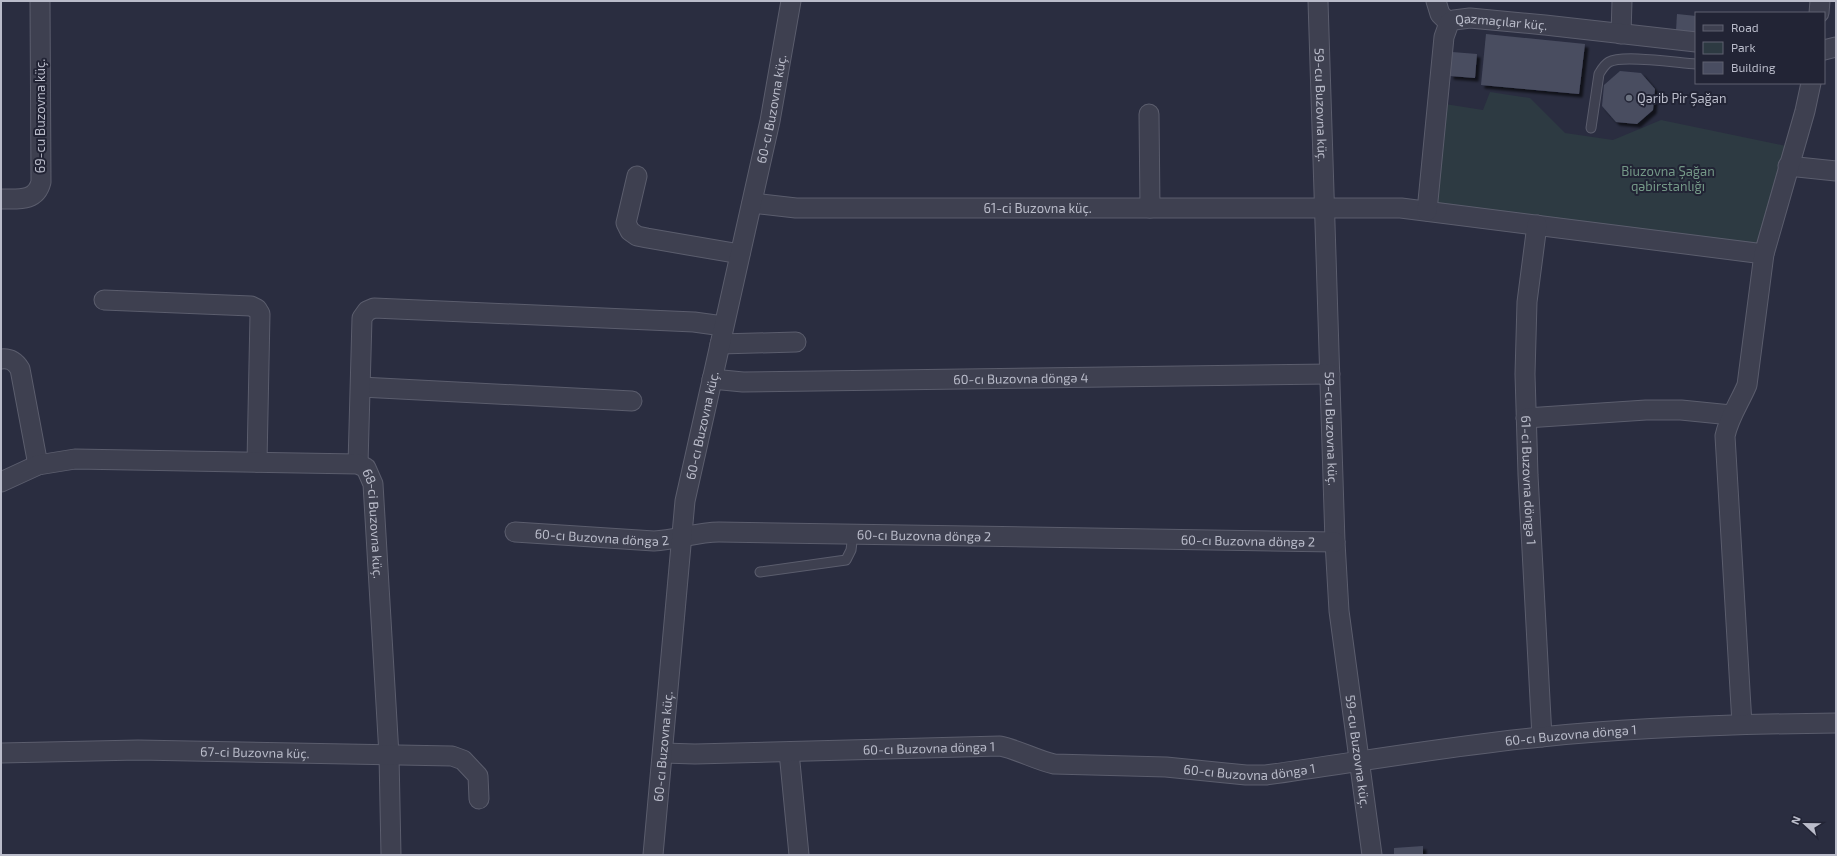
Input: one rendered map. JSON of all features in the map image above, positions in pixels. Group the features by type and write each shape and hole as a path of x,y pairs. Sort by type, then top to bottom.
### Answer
{"street":[{"name":"69-cu Buzovna küç.","path":"1,199 31,197 38,191 41,182 40,1"},
{"name":"60-cı Buzovna küç.","path":"653,855 682,538 690,474 770,121 792,1"},
{"name":"59-cu Buzovna küç.","path":"1318,1 1335,542 1339,611 1372,855"},
{"path":"1436,1 1440,14 1449,23"},
{"path":"1621,34 1622,1"},
{"path":"1819,12 1820,1"},
{"name":"Qazmaçılar küç.","path":"1427,211 1444,37 1449,23 1454,20 1470,18 1695,42"},
{"path":"1825,50 1836,47"},
{"path":"1742,724 1725,436 1731,416 1740,402 1747,385 1764,254 1805,111 1811,84"},
{"path":"1148,114 1150,208"},
{"path":"1788,166 1836,171"},
{"path":"637,176 626,223 630,231 636,236 740,254"},
{"name":"61-ci Buzovna küç.","path":"752,202 796,208 1401,208 1764,254"},
{"name":"61-ci Buzovna döngə 1","path":"1537,225 1527,302 1524,374 1542,737"},
{"path":"104,300 251,306 258,309 260,314 257,462"},
{"path":"358,464 362,318 367,311 374,308 686,322 722,335 796,342"},
{"path":"1,359 10,360 16,363 20,368 38,465"},
{"name":"60-cı Buzovna döngə 4","path":"712,379 743,382 1330,374"},
{"path":"361,387 632,401"},
{"path":"1526,418 1646,410 1681,410 1731,416"},
{"name":"68-ci Buzovna küç.","path":"1,482 38,465 75,459 105,458 358,464 366,468 374,484 388,754 391,855"},
{"name":"60-cı Buzovna döngə 2","path":"515,532 654,542 682,538 707,532 1335,542"},
{"name":"60-cı Buzovna döngə 1","path":"663,753 695,754 1000,746 1013,749 1054,764 1166,767 1246,775 1266,775 1360,762 1444,748 1542,737 1742,724 1836,723"},
{"name":"67-ci Buzovna küç.","path":"1,753 138,750 452,756 463,760 478,776 479,800"},
{"path":"789,752 799,855"}],"lane":[{"path":"1591,128 1599,74 1604,66 1610,61 1632,59 1695,64"},
{"path":"760,572 846,560 851,550 853,534"}],"green space":[{"name":"Biuzovna Şağan qəbirstanlığı","path":"1490,92 1530,98 1565,133 1613,140 1661,120 1786,146 1759,248 1437,203 1445,104 1483,110"}],"building":[{"path":"1677,14 1695,16 1695,33 1676,31"},
{"path":"1486,34 1585,44 1579,94 1481,85"},
{"path":"1452,52 1477,54 1475,78 1450,76"},
{"path":"1620,71 1641,73 1655,89 1653,110 1637,124 1616,122 1602,106 1604,85"},
{"path":"1423,846 1423,855 1394,855 1394,848"}],"place":[{"name":"Qərib Pir Şağan","path":"1629,98"}]}
